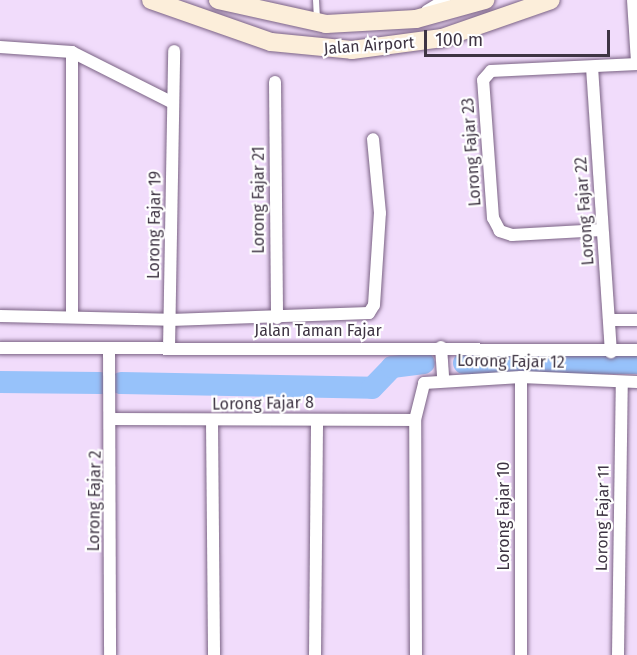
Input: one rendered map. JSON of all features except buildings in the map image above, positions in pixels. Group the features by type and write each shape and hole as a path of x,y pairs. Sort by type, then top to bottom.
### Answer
{"main road":[{"name":"Jalan Airport","path":"152,0 271,42 352,50 442,38 551,0"},
{"name":"Jalan Airport","path":"224,1 317,23 416,19 485,0"}],"street":[{"path":"416,19 444,0"},
{"path":"633,0 637,63"},
{"path":"0,48 72,52 173,103"},
{"name":"Lorong Fajar 19","path":"170,349 174,51"},
{"path":"72,52 72,316"},
{"name":"Lorong Fajar 23","path":"602,230 512,236 500,231 493,218 483,80 491,71 637,63"},
{"name":"Lorong Fajar 22","path":"592,67 611,352"},
{"name":"Lorong Fajar 21","path":"275,82 277,318"},
{"path":"0,316 170,320 360,316 374,305 380,213 373,139"},
{"path":"609,320 637,320"},
{"path":"441,347 442,378"},
{"name":"Jalan Taman Fajar","path":"0,348 441,347 611,352 637,350"},
{"name":"Lorong Fajar 2","path":"109,348 113,419 110,655"},
{"name":"Lorong Fajar 12","path":"415,420 424,383 442,378 521,377 637,382"},
{"name":"Lorong Fajar 10","path":"521,377 521,655"},
{"name":"Lorong Fajar 11","path":"618,655 622,382"},
{"name":"Lorong Fajar 8","path":"113,419 415,420"},
{"path":"315,655 317,420"},
{"path":"415,420 416,655"},
{"path":"212,421 214,655"}],"lane":[{"path":"316,0 317,23"}],"waterway":[{"path":"121,383 372,388 392,367 424,363"},
{"path":"464,363 637,363"},
{"path":"0,382 100,383"}]}
